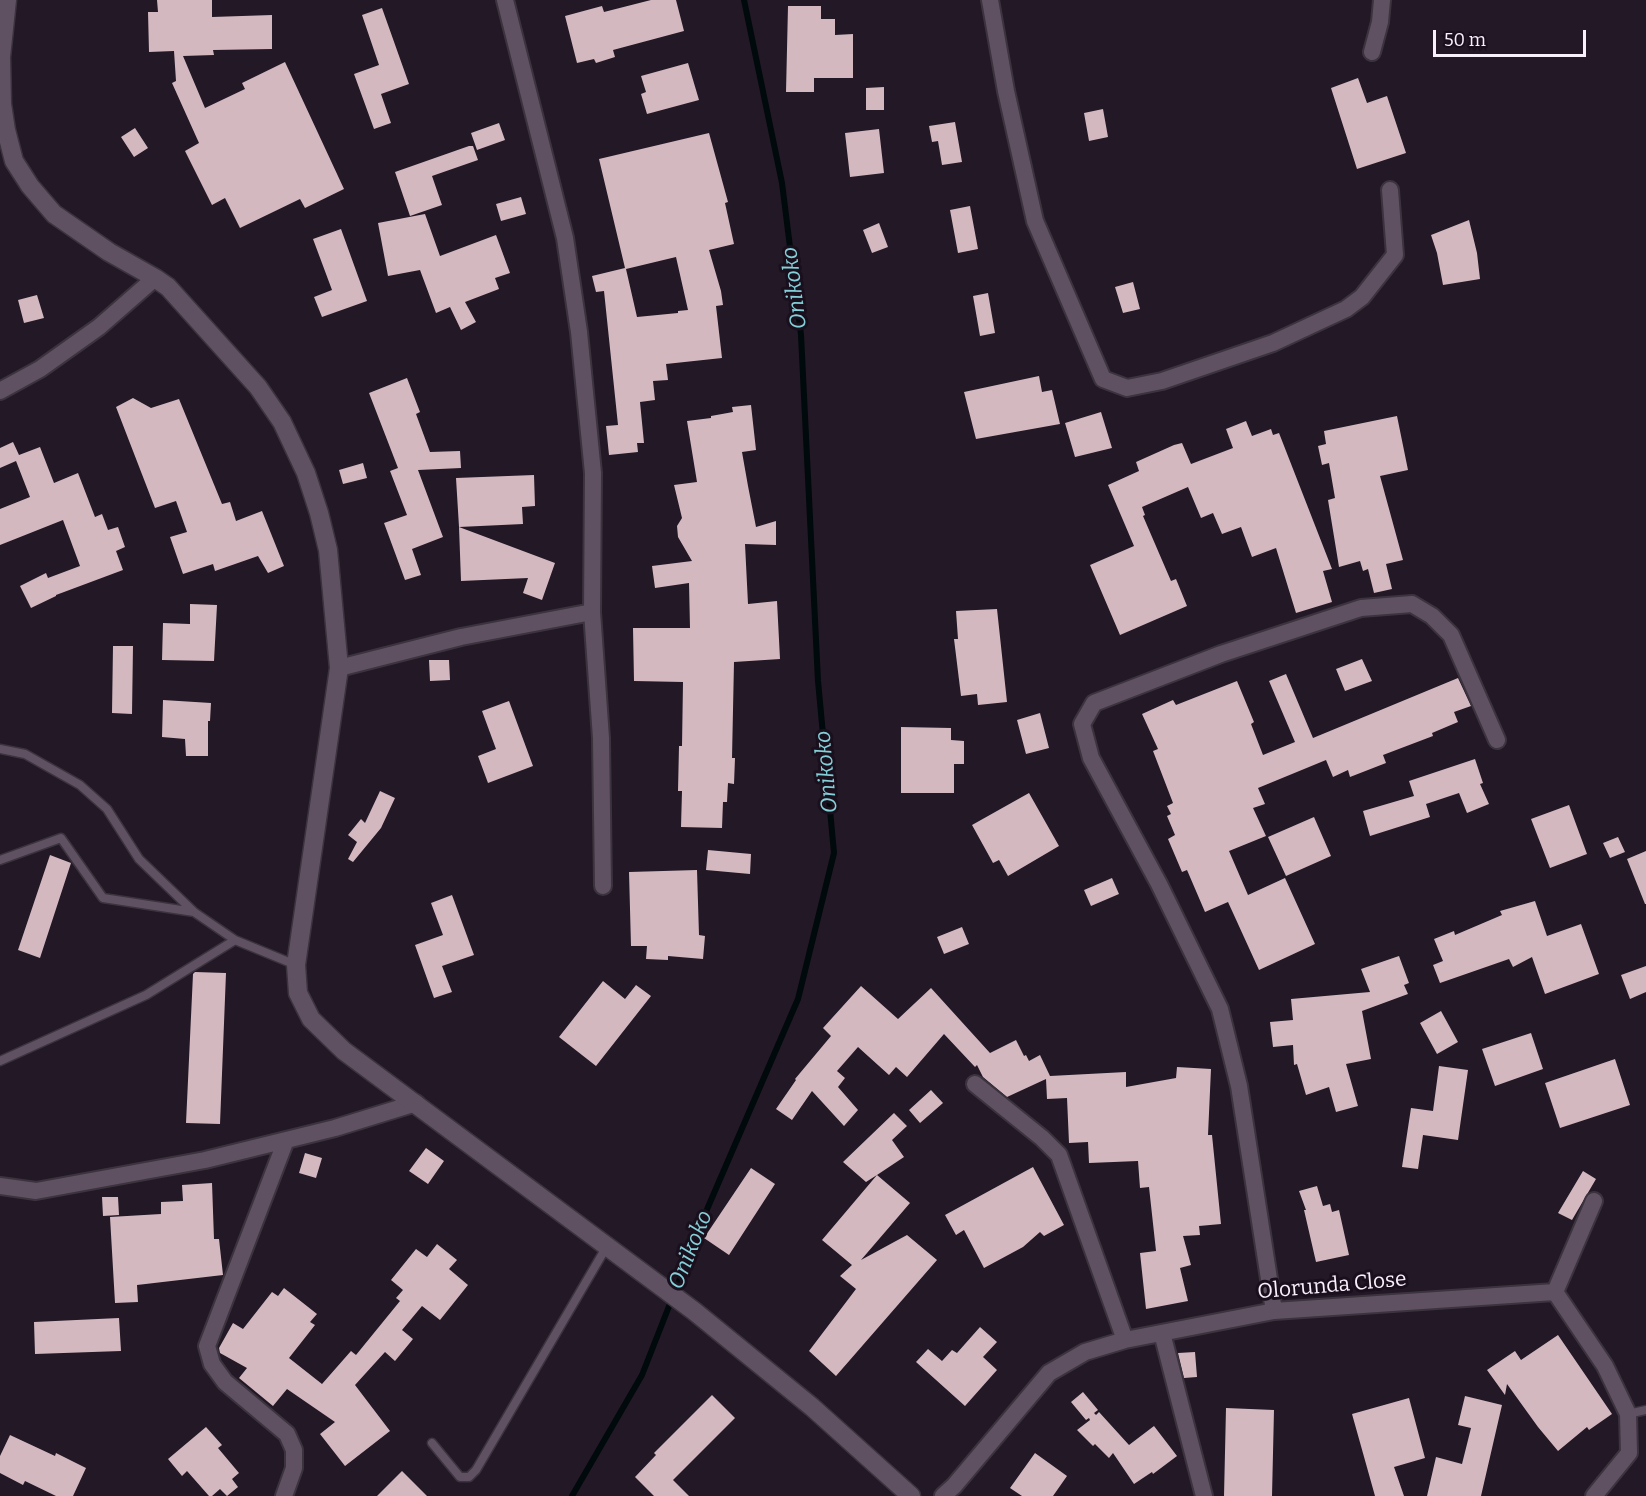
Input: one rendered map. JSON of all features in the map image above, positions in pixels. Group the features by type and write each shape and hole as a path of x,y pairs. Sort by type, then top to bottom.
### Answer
{"main road":[{"path":"7,0 1,57 2,92 6,130 14,161 30,186 54,214 109,252 168,287 258,387 282,422 306,474 319,513 328,550 339,668 296,965 298,993 311,1019 344,1051 694,1311 812,1407 911,1496"}],"street":[{"path":"505,0 565,238 579,332 593,472 592,612 601,738 603,886"},
{"path":"990,0 1006,91 1035,221 1103,379 1127,388 1162,381 1273,343 1346,309 1362,297 1395,255 1390,190"},
{"path":"1372,52 1380,22 1382,0"},
{"path":"0,391 40,369 99,327 155,278"},
{"path":"1274,1311 1239,1086 1220,1009 1160,884 1091,758 1082,724 1094,703 1221,654 1361,608 1412,604 1432,616 1451,635 1497,740"},
{"path":"339,668 460,637 592,612"},
{"path":"975,1084 1042,1138 1059,1155 1125,1340"},
{"path":"0,1186 36,1191 205,1160 335,1128 416,1103"},
{"path":"284,1496 294,1468 294,1450 287,1434 225,1382 212,1364 207,1346 286,1140"},
{"path":"1594,1201 1555,1292 1605,1366 1628,1414 1629,1453 1594,1496"},
{"name":"Olorunda Close","path":"942,1496 954,1486 1049,1373 1086,1352 1125,1340 1274,1311 1555,1292"},
{"path":"1162,1333 1204,1496"}],"lane":[{"path":"0,749 24,754 80,785 107,809 139,859 194,912 235,940 296,965"},
{"path":"0,860 61,838 103,898 194,912"},
{"path":"0,1061 146,995 235,940"},
{"path":"432,1443 460,1477 469,1477 476,1470 608,1245"},
{"path":"1628,1414 1646,1410"}],"building":[{"path":"157,0 212,0 212,17 272,15 272,49 213,50 214,55 183,56 205,108 245,89 242,83 285,62 344,189 305,208 300,199 240,228 225,198 212,205 185,151 199,143 172,83 176,81 174,51 149,52 148,12 158,12"},
{"path":"651,0 676,0 684,31 613,50 615,57 596,63 594,59 577,63 565,16 602,6 604,12"},
{"path":"788,6 821,6 821,19 835,19 835,35 853,34 853,78 814,78 814,92 786,92"},
{"path":"382,8 409,84 381,94 391,123 374,129 354,74 379,65 362,15"},
{"path":"688,63 699,100 647,114 641,94 646,92 641,76"},
{"path":"1358,78 1367,103 1387,96 1406,153 1357,169 1331,88"},
{"path":"884,87 884,110 866,110 866,88"},
{"path":"1103,109 1108,137 1089,141 1084,113"},
{"path":"955,122 962,162 942,165 938,141 932,142 929,126"},
{"path":"499,123 505,140 477,150 471,133"},
{"path":"135,128 148,148 134,157 121,137"},
{"path":"879,129 884,173 850,177 845,133"},
{"path":"709,133 728,202 725,203 734,244 709,250 723,305 716,306 722,358 666,364 668,380 653,381 655,400 640,402 644,443 637,443 638,452 609,455 606,426 618,425 604,291 596,292 592,276 625,268 599,159","holes":["676,257 688,310 637,317 626,269"]},
{"path":"473,146 478,160 432,176 442,205 410,216 395,172"},
{"path":"521,197 526,214 501,221 496,204"},
{"path":"970,206 978,249 958,253 950,210"},
{"path":"425,214 440,256 496,235 510,273 495,278 499,289 465,302 476,322 461,330 450,307 436,313 420,270 388,276 378,223"},
{"path":"1469,220 1477,253 1480,279 1443,285 1431,235"},
{"path":"879,223 888,247 872,253 863,230"},
{"path":"341,229 367,301 322,317 314,297 332,290 313,239"},
{"path":"1133,282 1140,309 1123,313 1115,287"},
{"path":"988,293 995,333 980,336 973,296"},
{"path":"37,295 44,318 24,323 18,300"},
{"path":"1039,376 1042,392 1052,390 1060,424 976,439 964,392"},
{"path":"407,378 420,412 416,414 430,452 460,451 461,468 418,470 443,537 412,549 421,575 405,580 384,523 407,515 390,471 398,468 369,393"},
{"path":"133,398 151,408 179,399 222,504 230,502 236,521 262,511 284,566 268,573 258,556 215,571 213,564 183,574 170,537 187,532 176,501 155,508 116,407"},
{"path":"751,405 756,450 742,452 748,486 756,527 776,521 776,545 745,544 748,604 777,601 780,659 734,662 732,758 735,758 734,784 728,783 727,802 723,802 722,828 681,827 682,791 678,791 679,746 682,746 683,682 634,681 633,628 690,628 689,583 655,588 652,566 692,561 678,537 677,526 682,518 674,485 697,482 687,421 711,418 711,416 733,412 732,407"},
{"path":"1101,412 1112,448 1075,457 1065,423"},
{"path":"1397,416 1408,470 1380,476 1403,560 1386,564 1392,589 1374,593 1368,569 1363,571 1360,561 1339,567 1328,500 1335,498 1329,463 1322,465 1318,446 1326,444 1324,431"},
{"path":"1246,421 1252,436 1271,429 1273,435 1279,433 1332,569 1323,571 1332,602 1296,613 1276,548 1252,557 1241,527 1222,534 1213,513 1201,518 1188,487 1142,507 1145,515 1143,516 1171,581 1176,579 1187,606 1120,635 1090,565 1134,546 1108,485 1139,471 1136,462 1174,445 1182,443 1191,464 1233,448 1226,429"},
{"path":"13,442 19,455 40,447 54,483 78,473 95,517 102,514 108,530 118,527 125,547 116,551 123,570 56,595 31,608 20,586 46,573 48,578 80,566 63,520 0,545 0,509 30,497 16,461 0,468 0,448"},
{"path":"363,463 367,478 343,484 339,470"},
{"path":"534,475 535,506 522,507 523,524 459,527 456,478"},
{"path":"459,527 555,563 542,600 523,593 528,578 461,581"},
{"path":"190,604 217,605 214,661 162,660 163,623 190,624"},
{"path":"997,609 1007,702 978,705 977,694 961,696 954,639 958,639 956,611"},
{"path":"113,646 133,646 132,714 112,713"},
{"path":"1362,659 1372,681 1345,691 1336,669"},
{"path":"429,660 449,660 450,680 430,681"},
{"path":"1286,674 1313,738 1458,678 1471,706 1454,712 1458,722 1432,733 1433,736 1383,755 1386,763 1350,777 1348,770 1333,777 1326,760 1258,788 1265,804 1253,808 1266,836 1229,851 1248,895 1285,878 1315,944 1259,970 1228,902 1205,912 1187,870 1182,872 1168,839 1175,835 1167,816 1171,814 1167,806 1173,803 1153,751 1158,749 1142,714 1173,700 1176,705 1237,681 1254,722 1251,724 1263,755 1295,742 1269,681"},
{"path":"163,700 211,703 210,721 208,721 208,756 186,756 185,739 162,737"},
{"path":"509,701 533,766 488,783 478,756 496,749 482,711"},
{"path":"1040,713 1049,748 1026,754 1017,720"},
{"path":"901,727 951,728 951,740 964,741 964,764 954,764 954,793 901,793"},
{"path":"1475,759 1483,783 1480,784 1489,804 1467,813 1459,793 1426,804 1430,817 1370,836 1363,811 1414,796 1409,781"},
{"path":"380,791 395,798 381,828 353,862 348,859 357,842 348,835 361,819 365,823"},
{"path":"1029,793 1059,846 1008,876 999,860 993,863 972,825"},
{"path":"1569,805 1587,854 1550,868 1531,819"},
{"path":"1314,817 1331,856 1286,876 1268,837"},
{"path":"1618,837 1625,852 1610,858 1603,843"},
{"path":"708,850 751,854 750,874 706,870"},
{"path":"1646,851 1646,904 1645,904 1627,859"},
{"path":"50,855 71,863 40,958 18,950"},
{"path":"697,870 699,935 705,936 703,959 668,956 668,960 646,959 647,946 631,946 629,872"},
{"path":"1112,878 1119,894 1091,906 1084,890"},
{"path":"452,895 474,955 442,966 452,992 434,998 415,945 443,935 431,903"},
{"path":"1535,901 1547,936 1581,924 1599,974 1545,994 1532,957 1513,967 1509,959 1440,983 1433,965 1443,961 1434,939 1454,931 1455,935 1502,915 1500,911"},
{"path":"962,927 969,944 944,954 937,937"},
{"path":"1399,956 1409,983 1404,985 1408,994 1362,1011 1371,1059 1346,1064 1358,1106 1336,1112 1329,1087 1306,1095 1297,1064 1294,1065 1293,1045 1273,1047 1270,1022 1293,1020 1291,999 1370,992 1361,969"},
{"path":"1646,966 1646,992 1630,999 1621,975"},
{"path":"195,972 226,973 220,1124 186,1123 193,974"},
{"path":"603,981 625,999 636,985 651,996 596,1066 559,1037"},
{"path":"861,986 898,1019 931,988 990,1053 1016,1040 1029,1061 1040,1055 1050,1076 1126,1072 1126,1087 1176,1078 1177,1067 1211,1069 1208,1135 1212,1135 1221,1224 1199,1226 1200,1235 1183,1236 1191,1265 1180,1268 1188,1301 1146,1309 1140,1253 1156,1251 1149,1187 1140,1188 1138,1161 1089,1163 1088,1142 1069,1143 1067,1098 1047,1099 1046,1079 1007,1097 983,1077 977,1065 975,1067 944,1034 907,1077 896,1067 889,1075 858,1047 837,1071 845,1078 838,1087 858,1110 844,1126 812,1091 792,1120 776,1109 795,1079 831,1036 823,1028"},
{"path":"1441,1011 1458,1042 1437,1054 1420,1023"},
{"path":"1531,1033 1543,1069 1495,1086 1482,1049"},
{"path":"1615,1059 1630,1105 1560,1128 1545,1083"},
{"path":"1439,1066 1468,1070 1458,1140 1423,1135 1418,1169 1402,1167 1411,1108 1433,1111"},
{"path":"931,1090 943,1103 920,1123 909,1110"},
{"path":"894,1113 907,1126 892,1140 904,1157 866,1182 843,1162"},
{"path":"426,1148 444,1161 428,1184 409,1171"},
{"path":"305,1153 322,1158 316,1178 299,1173"},
{"path":"1033,1167 1064,1225 1044,1236 1040,1232 1023,1247 984,1268 964,1230 956,1235 945,1215"},
{"path":"751,1168 775,1184 729,1255 704,1238"},
{"path":"1583,1171 1596,1179 1572,1220 1558,1213"},
{"path":"877,1175 910,1203 861,1260 907,1235 937,1260 836,1376 809,1351 856,1289 840,1276 852,1265 822,1240"},
{"path":"212,1183 214,1239 219,1239 223,1275 137,1285 138,1302 115,1303 110,1217 161,1214 161,1202 183,1201 182,1185"},
{"path":"1317,1186 1323,1206 1330,1204 1332,1212 1339,1210 1349,1255 1316,1262 1304,1210 1306,1210 1299,1191"},
{"path":"102,1197 118,1197 119,1215 103,1216"},
{"path":"437,1244 457,1260 449,1269 468,1285 440,1320 422,1306 402,1330 413,1339 395,1361 385,1352 355,1385 390,1431 345,1466 320,1434 335,1422 287,1389 273,1406 239,1378 247,1368 220,1353 219,1348 233,1323 243,1329 272,1292 278,1296 284,1288 317,1314 310,1322 315,1325 289,1358 322,1384 351,1351 356,1355 400,1301 396,1298 403,1290 391,1280 416,1249 427,1257"},
{"path":"119,1318 121,1351 35,1354 34,1322"},
{"path":"980,1327 997,1342 983,1357 997,1370 965,1406 916,1362 928,1349 942,1361 952,1350 957,1353"},
{"path":"1558,1335 1612,1414 1589,1430 1587,1427 1558,1451 1507,1384 1505,1395 1487,1370 1515,1351 1521,1360"},
{"path":"1195,1352 1197,1377 1184,1378 1178,1353"},
{"path":"1083,1392 1098,1410 1094,1413 1096,1415 1099,1412 1129,1445 1154,1426 1177,1456 1153,1474 1152,1472 1134,1484 1113,1453 1109,1458 1077,1430 1090,1420 1089,1418 1086,1420 1071,1402"},
{"path":"712,1395 735,1418 673,1480 689,1496 654,1496 635,1477 656,1455 654,1453"},
{"path":"1465,1396 1502,1405 1481,1496 1427,1496 1436,1457 1462,1464 1471,1428 1458,1425"},
{"path":"1409,1398 1425,1458 1394,1467 1404,1496 1375,1496 1352,1414"},
{"path":"1226,1408 1274,1410 1272,1496 1224,1496"},
{"path":"206,1427 222,1445 218,1448 239,1473 232,1479 238,1487 227,1496 220,1489 209,1496 187,1471 182,1476 168,1459"},
{"path":"10,1435 55,1456 56,1453 86,1468 73,1496 56,1496 25,1481 23,1485 0,1473 0,1456"},
{"path":"1035,1453 1067,1476 1053,1496 1022,1496 1010,1488"},
{"path":"402,1471 427,1496 377,1496"}],"waterway":[{"name":"Onikoko","path":"572,1496 642,1375 708,1207 798,999 834,853 818,681 801,335 782,183 744,0"}]}
